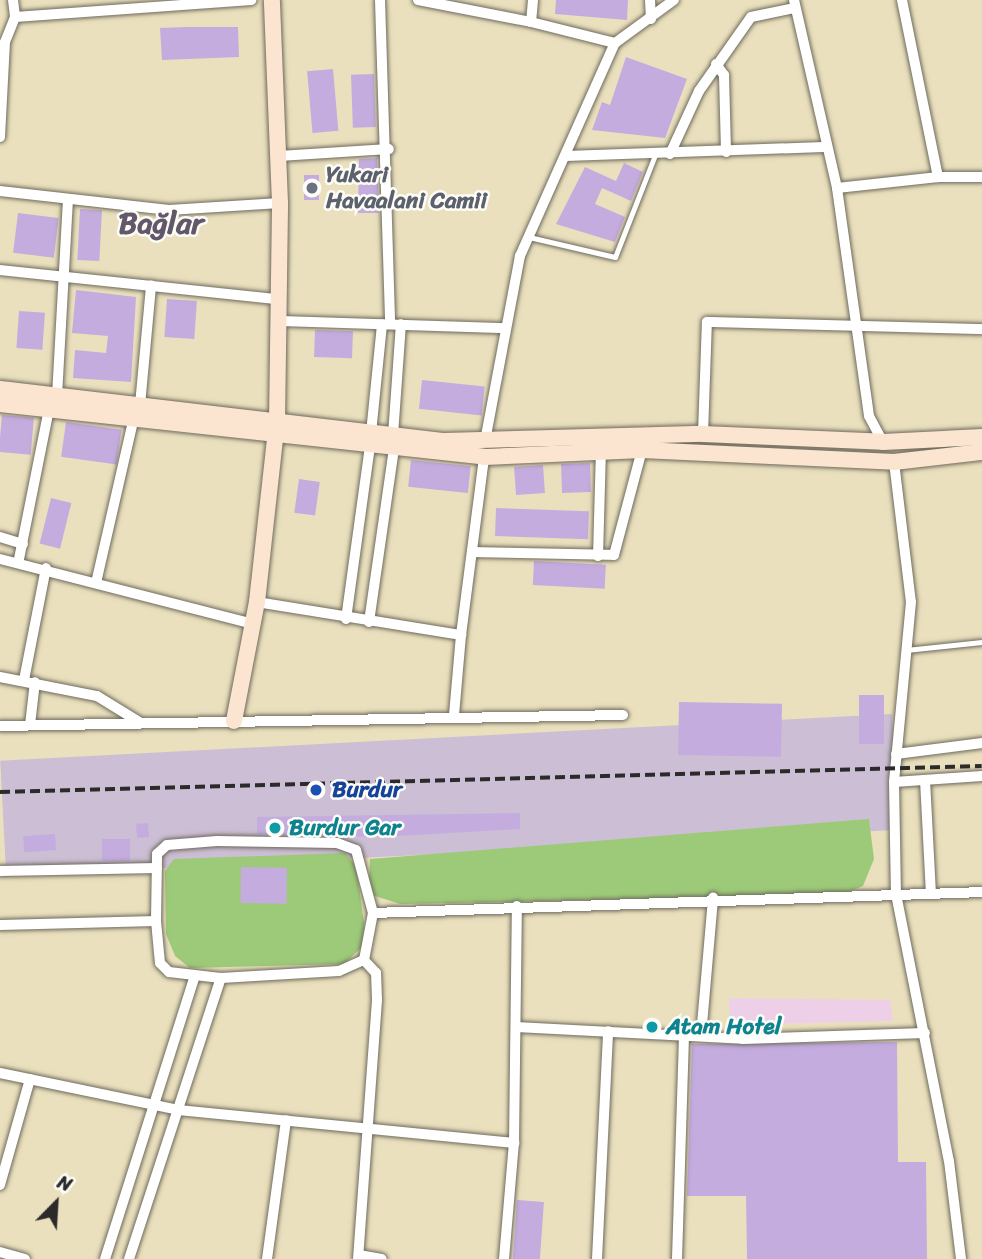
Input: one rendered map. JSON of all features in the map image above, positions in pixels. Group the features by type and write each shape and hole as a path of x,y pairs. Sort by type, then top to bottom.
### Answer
{"main road":[{"path":"234,721 254,624 276,430 280,203 272,0"},
{"path":"0,389 133,422 276,430 484,449 642,450 894,462 982,452"},
{"path":"0,404 140,405 276,430"},
{"path":"484,449 703,434 883,442 982,437"},
{"path":"883,442 894,462"}],"street":[{"path":"0,137 5,42 15,17 13,0"},
{"path":"15,17 251,0"},
{"path":"369,622 393,442 389,149 380,0"},
{"path":"418,0 531,22 615,43"},
{"path":"531,22 533,0"},
{"path":"650,0 651,19"},
{"path":"454,715 461,635 476,552 484,449 502,328 528,237 615,43 674,0"},
{"path":"902,0 938,177"},
{"path":"670,154 716,64 751,17 794,4 824,147 837,188 859,328 869,416 883,442"},
{"path":"716,64 724,75 726,152"},
{"path":"566,156 655,155 824,147"},
{"path":"279,156 389,149"},
{"path":"837,188 938,177 982,177"},
{"path":"0,191 68,202 169,210 280,203"},
{"path":"19,559 53,403 65,276 68,202"},
{"path":"0,270 277,299"},
{"path":"140,405 150,286"},
{"path":"278,321 502,328"},
{"path":"703,434 707,322 859,328 982,329"},
{"path":"346,619 370,439 391,324"},
{"path":"96,583 133,422"},
{"path":"476,552 614,555 642,450"},
{"path":"598,556 601,451"},
{"path":"894,462 910,555 906,650 894,782 895,894 925,1033 961,1259"},
{"path":"0,537 23,544"},
{"path":"0,559 19,559 96,583 254,624"},
{"path":"30,725 29,681 46,568"},
{"path":"257,602 346,619 461,635"},
{"path":"0,677 97,696 141,723"},
{"path":"0,726 454,715 623,715"},
{"path":"896,754 982,743"},
{"path":"894,782 982,776"},
{"path":"925,780 931,893"},
{"path":"365,960 339,971 194,979 160,963 156,921 158,854 167,845 337,842 356,850 363,862 373,913 365,960 376,973 377,1000 371,1127 358,1257 382,1259"},
{"path":"0,872 158,868"},
{"path":"373,913 713,898 982,892"},
{"path":"701,1036 713,898"},
{"path":"504,1259 514,1143 517,906"},
{"path":"0,925 156,921"},
{"path":"129,1259 221,978"},
{"path":"105,1259 194,979"},
{"path":"516,1027 701,1036 925,1033"},
{"path":"597,1259 608,1031"},
{"path":"677,1259 684,1035"},
{"path":"0,1073 178,1110 514,1143"},
{"path":"0,1185 30,1079"},
{"path":"267,1259 286,1120"},
{"path":"0,1252 25,1259"}],"lane":[{"path":"528,237 615,257 655,155"},
{"path":"906,650 982,642"}],"shaded area":[{"path":"892,714 898,830 6,877 0,761"},
{"path":"729,998 890,1000 893,1021 730,1025"}],"green space":[{"path":"869,819 874,859 863,886 841,895 400,904 372,895 369,883 370,859"},
{"path":"345,853 356,866 364,923 363,946 344,964 190,968 175,956 166,934 165,871 174,859"}],"building":[{"path":"556,0 628,0 627,20 555,14"},
{"path":"238,27 239,57 162,60 160,28"},
{"path":"626,57 687,79 665,138 592,130 602,102 610,105"},
{"path":"333,69 338,131 313,133 307,71"},
{"path":"374,74 376,127 353,128 351,75"},
{"path":"377,158 379,213 358,213 359,159"},
{"path":"624,163 643,172 631,201 602,188 595,204 625,217 615,242 556,224 585,167 616,181"},
{"name":"Yukari Havaalani Camii","path":"304,175 319,175 319,200 304,200"},
{"path":"80,209 102,210 99,261 77,260"},
{"path":"18,213 59,218 54,258 13,253"},
{"path":"76,290 136,297 131,382 73,378 75,350 106,353 108,336 72,333"},
{"path":"167,299 197,301 194,339 164,337"},
{"path":"19,311 45,313 42,350 16,348"},
{"path":"315,330 353,331 352,358 314,357"},
{"path":"422,380 485,387 482,415 419,409"},
{"path":"2,415 34,418 31,455 0,452"},
{"path":"66,422 121,430 117,464 61,457"},
{"path":"411,460 471,466 468,493 408,487"},
{"path":"590,463 591,492 562,493 561,464"},
{"path":"543,465 545,493 516,495 514,467"},
{"path":"299,479 320,482 315,516 294,513"},
{"path":"51,498 71,503 60,549 40,544"},
{"path":"496,508 589,511 588,539 495,536"},
{"path":"534,561 606,565 605,589 533,585"},
{"path":"859,695 884,695 884,744 859,744"},
{"path":"679,702 782,704 781,757 678,755"},
{"path":"520,813 520,829 380,837 257,834 257,817"},
{"path":"148,823 149,837 137,838 136,824"},
{"path":"55,834 56,850 24,852 23,836"},
{"path":"102,839 130,839 130,861 102,861"},
{"path":"241,867 287,868 286,904 240,903"},
{"path":"897,1042 898,1162 926,1162 927,1259 747,1259 746,1196 687,1196 692,1044"},
{"path":"517,1200 544,1202 540,1259 513,1259"}],"railway":[{"path":"0,792 982,766"}],"place":[{"name":"Yukari Havaalani Camii","path":"312,188"},
{"name":"Burdur","path":"316,790"},
{"name":"Burdur Gar","path":"275,828"},
{"name":"Atam Hotel","path":"652,1027"}],"district":[{"name":"Bağlar","path":"161,223"}]}
